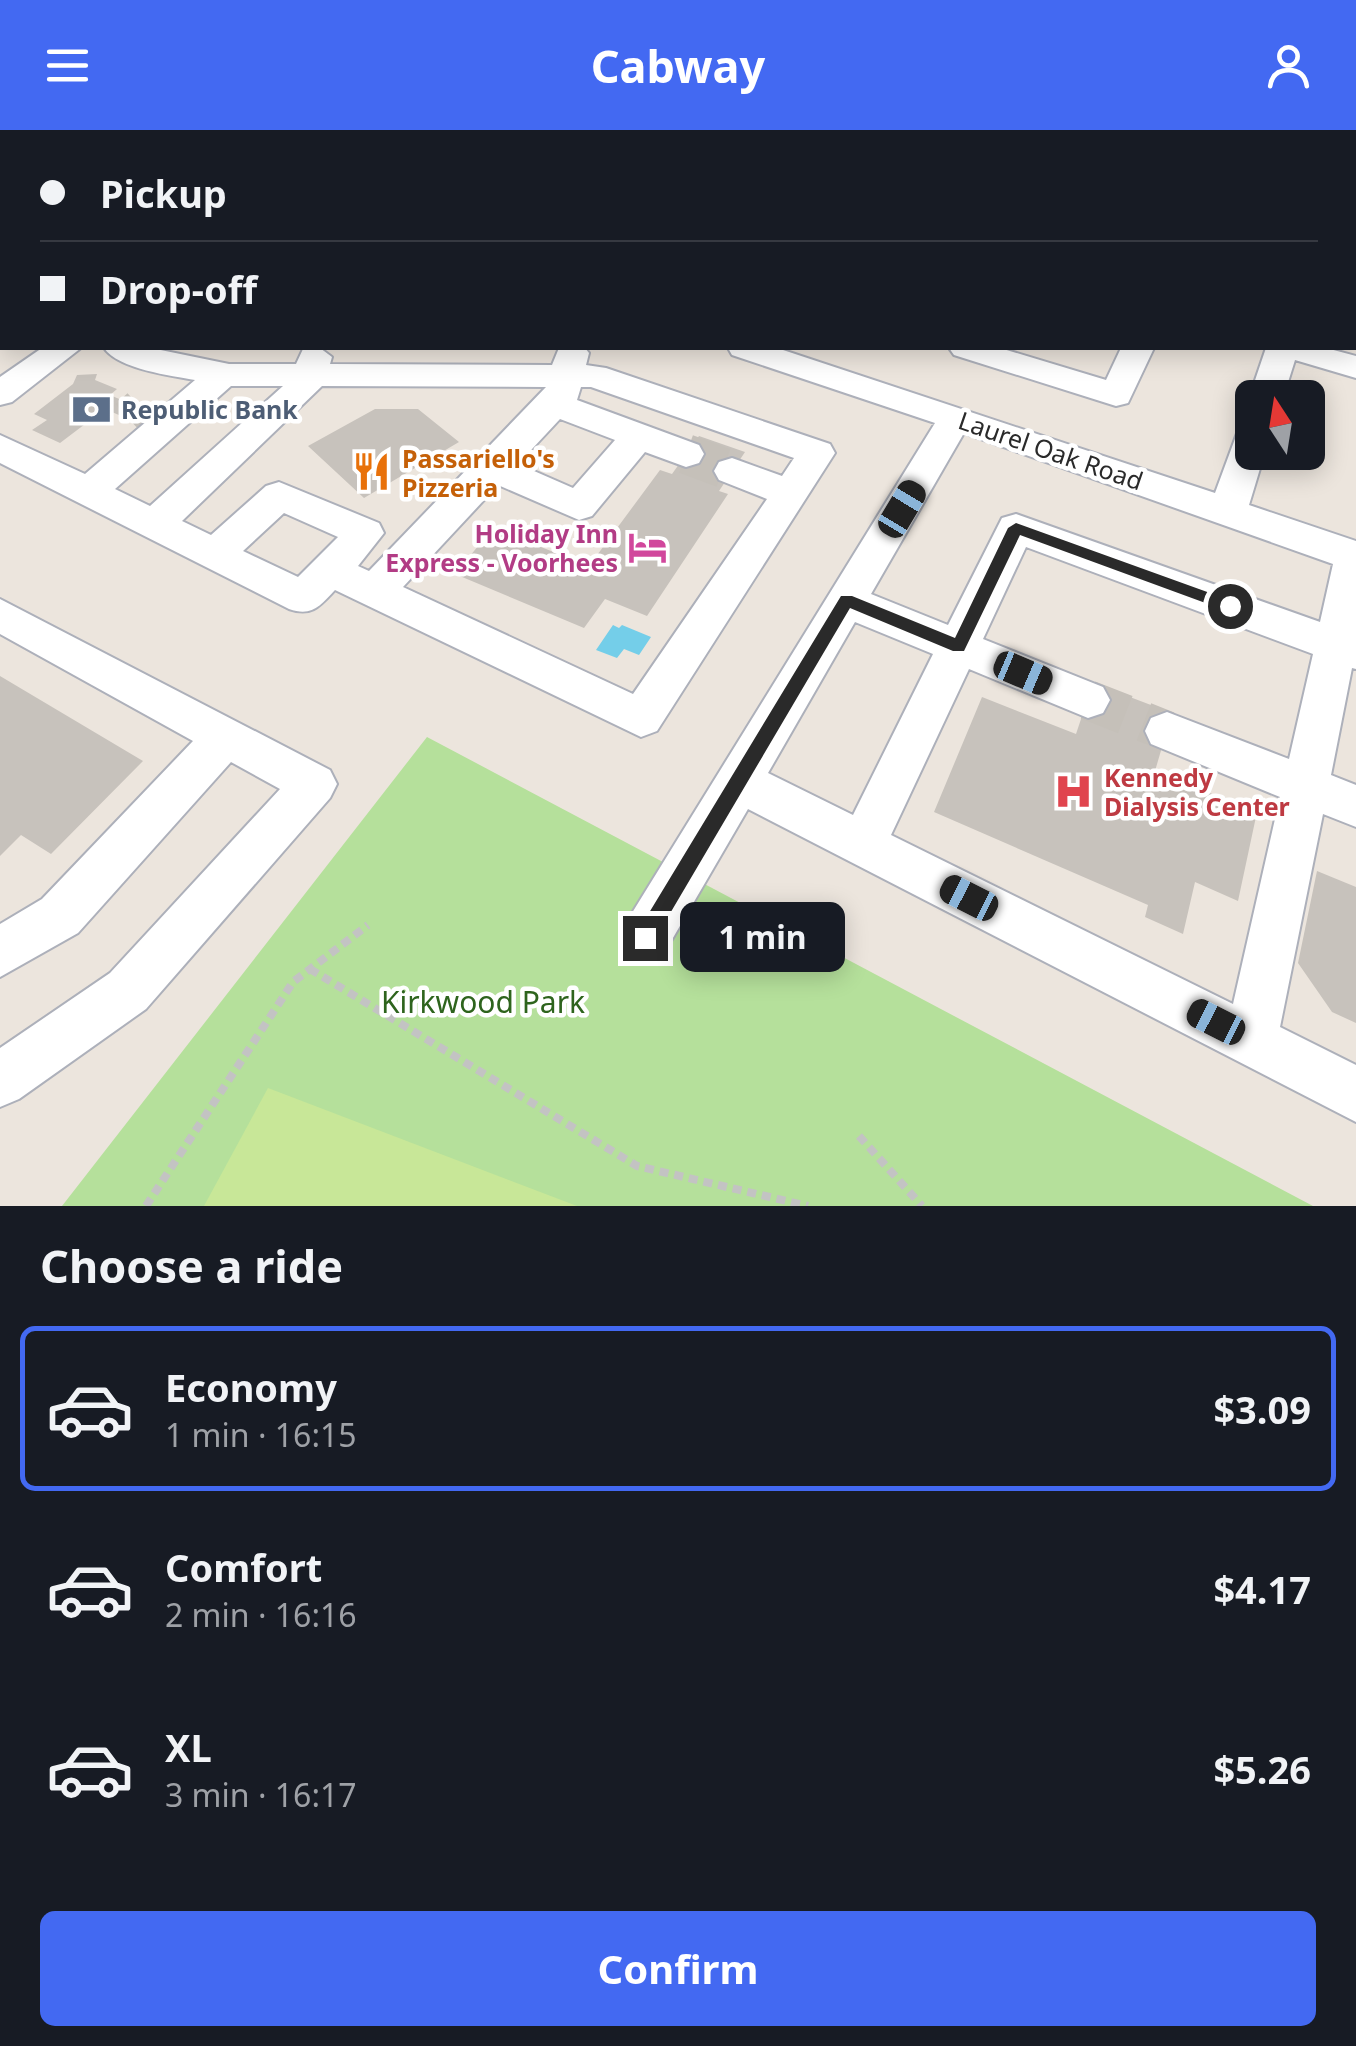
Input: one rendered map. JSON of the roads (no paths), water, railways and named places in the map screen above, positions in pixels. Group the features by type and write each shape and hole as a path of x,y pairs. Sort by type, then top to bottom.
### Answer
{"street":[{"path":"0,394 61,350"},
{"path":"126,350 164,364 208,371 314,361 594,376 817,453 641,718 330,570"},
{"name":"Laurel Oak Road","path":"750,350 956,417 1356,557"},
{"path":"972,350 1116,395"},
{"path":"1084,461 1136,350"},
{"path":"1273,380 1285,350"},
{"path":"1293,350 1356,367"},
{"path":"156,523 307,383 314,361"},
{"path":"74,483 135,414 208,371"},
{"path":"74,483 208,371"},
{"path":"564,376 639,436 686,454"},
{"path":"374,591 492,468 564,376"},
{"path":"645,938 956,417"},
{"path":"492,468 578,506 639,436"},
{"path":"0,448 303,598 364,532 280,496 216,553"},
{"path":"1228,512 1241,470"},
{"path":"732,471 790,493"},
{"path":"863,844 1016,528 1346,649"},
{"path":"1251,1040 1306,786 1346,649 1356,557"},
{"path":"847,600 1088,700"},
{"path":"0,614 314,784 128,991 0,1080"},
{"path":"1167,731 1356,806"},
{"path":"0,952 60,916 226,736"},
{"path":"738,781 1356,1094"}],"water":[{"path":"613,625 651,637 639,655 624,649 617,658 596,650"}],"tunnel":[{"path":"129,419 141,408"},
{"path":"686,454 732,471"},
{"path":"1088,700 1167,731"}],"place":[{"name":"Republic Bank","path":"91,409"},
{"name":"Passariello's Pizzeria","path":"372,472"},
{"name":"Holiday Inn Express - Voorhees","path":"648,547"},
{"name":"Kennedy Dialysis Center","path":"1074,791"}],"park label":[{"name":"Kirkwood Park","path":"483,1001"}]}
